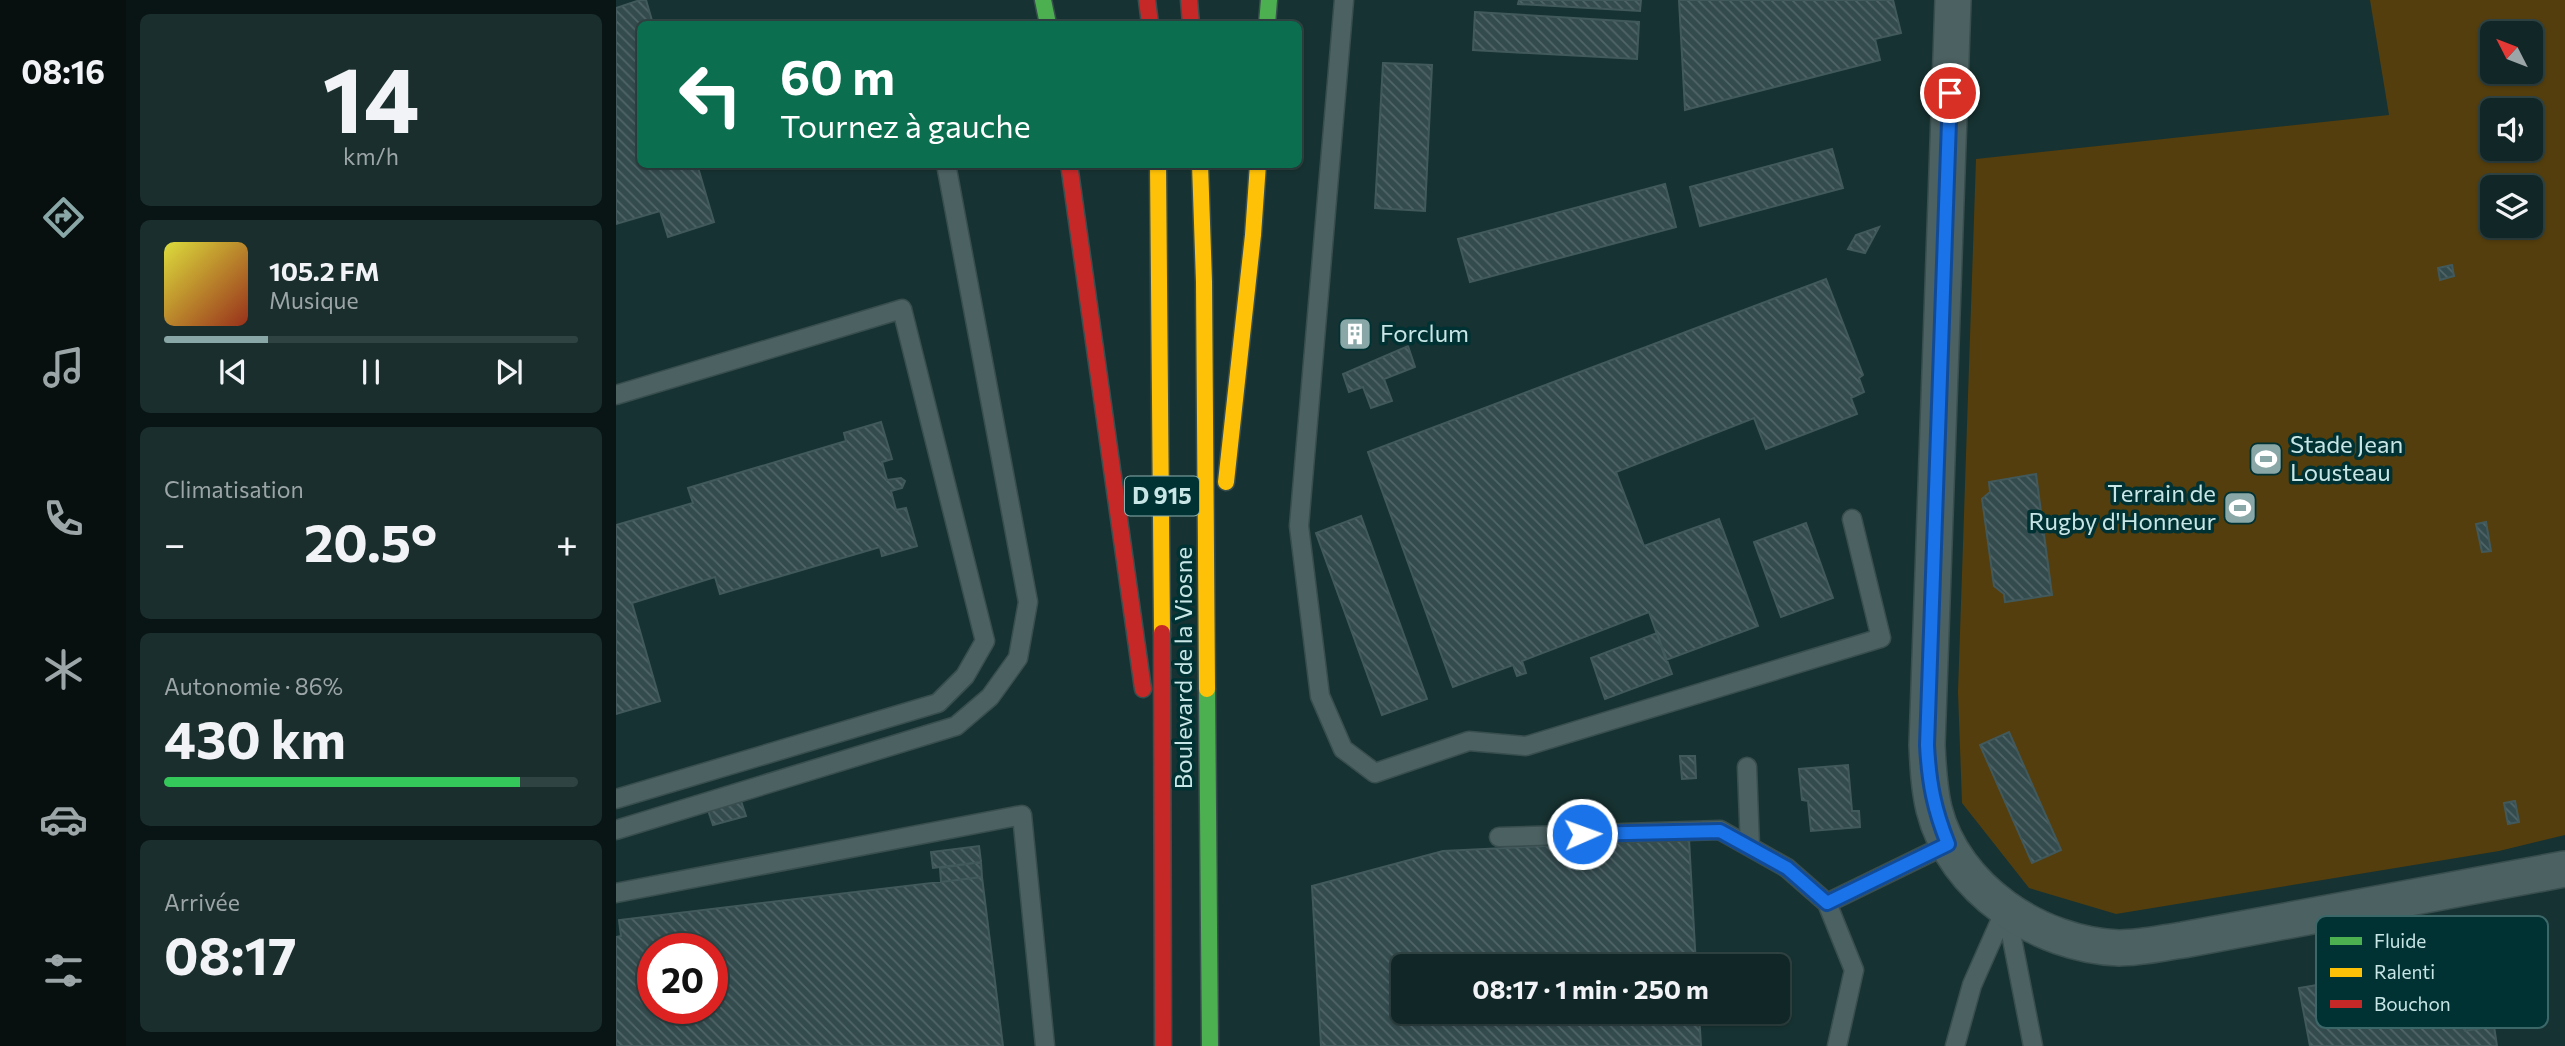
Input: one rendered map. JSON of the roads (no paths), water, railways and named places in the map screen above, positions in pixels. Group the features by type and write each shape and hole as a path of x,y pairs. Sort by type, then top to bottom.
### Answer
{"main road":[{"path":"1043,0 1047,21"},
{"path":"1147,0 1150,21"},
{"path":"1189,0 1191,21"},
{"path":"1267,21 1269,0"},
{"path":"1070,168 1162,828"},
{"name":"Boulevard de la Viosne","path":"1158,168 1162,416 1163,1046"},
{"name":"Boulevard de la Viosne","path":"1200,168 1204,282 1210,1046"},
{"path":"1225,494 1254,234 1258,168"},
{"path":"1207,658 1222,522"}],"street":[{"path":"1953,0 1927,745 1928,778 1934,811 1958,862 2006,908 2050,932 2101,946 2122,948 2170,942 2565,869"}],"lane":[{"path":"1344,0 1298,526 1320,696 1343,749 1375,773 1469,741 1526,746 1881,638 1852,519"},
{"path":"616,831 956,726 990,698 1018,658 1028,602 947,168"},
{"path":"616,395 902,310 985,641 965,676 938,703 616,799"},
{"path":"1747,767 1750,847"},
{"path":"616,893 1022,815 1045,1046"},
{"path":"1499,837 1720,831 1787,868 1827,903 1854,970 1837,1046"},
{"path":"1827,903 1948,844"},
{"path":"1955,1046 1972,985 2006,908"},
{"path":"2006,908 2033,1046"}],"place":[{"name":"Forclum","path":"1355,334"},
{"name":"Stade Jean Lousteau","path":"2266,459"},
{"name":"Terrain de Rugby d'Honneur","path":"2240,508"}]}
